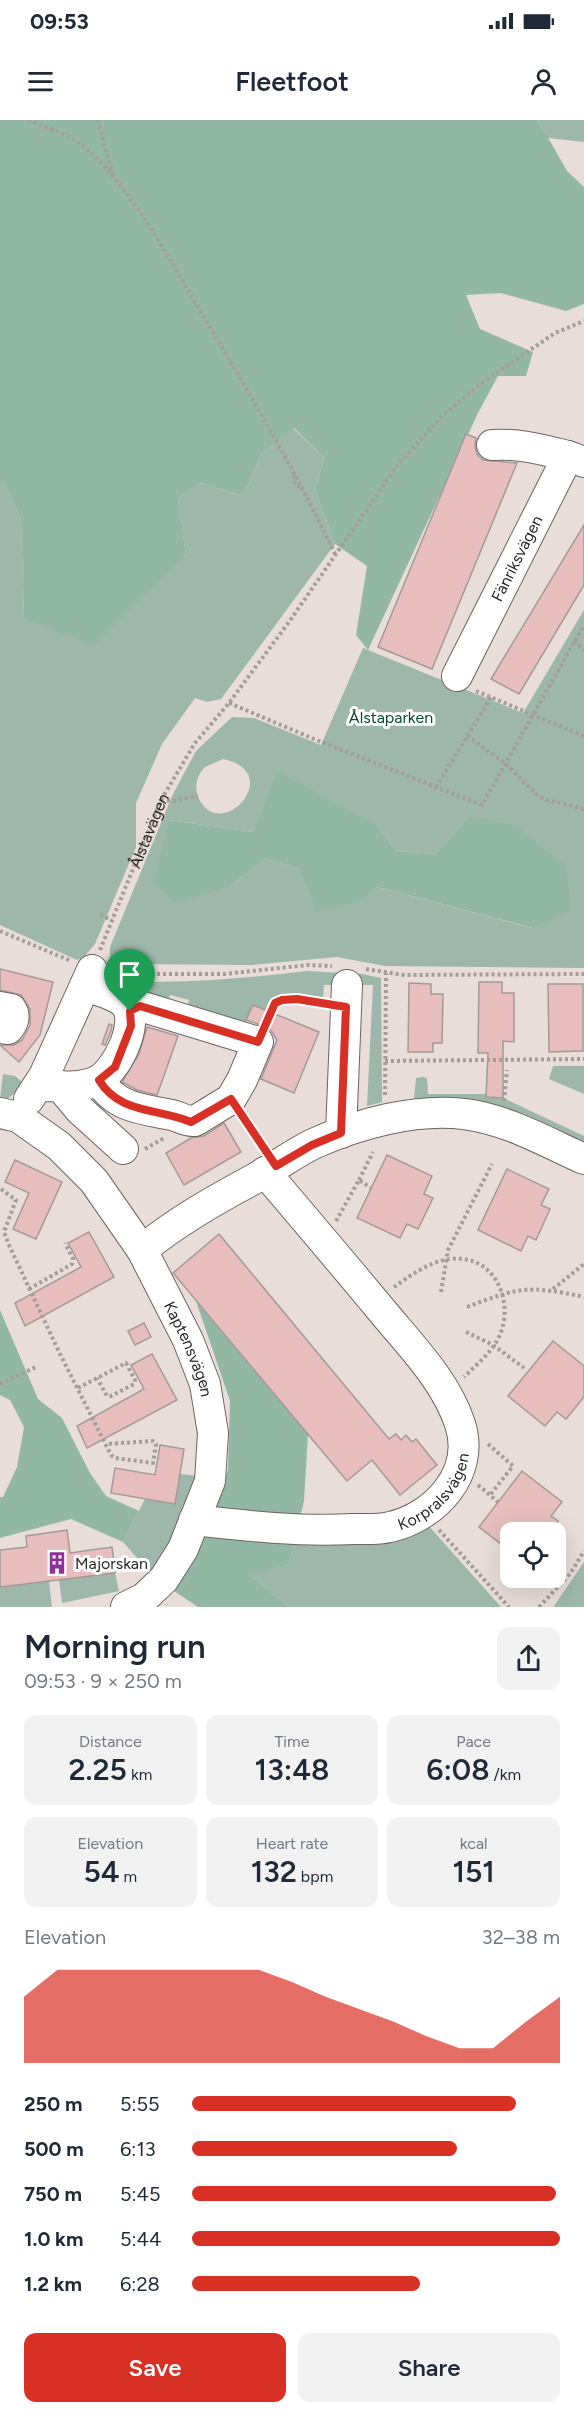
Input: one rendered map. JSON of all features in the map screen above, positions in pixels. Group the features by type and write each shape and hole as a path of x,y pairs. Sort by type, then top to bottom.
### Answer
{"street":[{"path":"492,445 508,444 531,447 576,459"},
{"name":"Fänriksvägen","path":"463,682 576,459"},
{"path":"9,1115 49,1086 88,978 118,998 130,1011 131,1026 115,1067 99,1080 81,1086 49,1086"},
{"path":"341,1133 347,996"},
{"path":"0,1006 11,1009 14,1013 13,1024 8,1029 0,1028"},
{"path":"99,1080 106,1092 116,1100 136,1109 176,1116 191,1122 231,1099 242,1080 258,1042 140,1006 130,1011"},
{"path":"49,1086 80,1110 123,1149"},
{"path":"142,1250 161,1234 312,1145 360,1125 384,1120 413,1115 464,1114 512,1127 584,1159"},
{"name":"Kaptensvägen","path":"9,1115 59,1146 94,1181 142,1250 188,1340 205,1384 213,1433 210,1481 183,1549 164,1579 142,1604"},
{"name":"Korpralsvägen","path":"194,1520 261,1528 332,1530 388,1528 417,1519 442,1499 455,1482 463,1452 461,1426 444,1391 426,1365 323,1242 271,1169"}],"path":[{"path":"28,120 77,141 114,177 160,244 294,472 335,554"},
{"path":"98,120 114,177"},
{"name":"Ålstavägen","path":"88,978 161,800 195,743 229,703 289,622 396,467 443,415 479,385 555,333 584,321"},
{"path":"229,703 482,805 584,625"},
{"path":"574,641 584,650"},
{"path":"463,682 491,697 584,736"},
{"path":"436,787 491,697"},
{"path":"467,736 506,764 538,796 584,809"},
{"path":"161,800 173,801 198,796"},
{"path":"100,915 112,920"},
{"path":"0,931 88,978"},
{"path":"384,1120 386,973"},
{"path":"258,1042 275,1003 282,1000 347,996"},
{"path":"385,1061 584,1059"},
{"path":"504,1103 507,1071"},
{"path":"231,1099 271,1169"},
{"path":"123,1149 138,1154 191,1122"},
{"path":"323,1242 343,1212 373,1152"},
{"path":"441,1292 448,1250 492,1164"},
{"path":"359,1180 371,1188"},
{"path":"1,1189 16,1200 4,1232 29,1289 111,1455 115,1458 153,1463 156,1454 156,1444 153,1441 106,1444"},
{"path":"29,1289 72,1264 73,1259 65,1243"},
{"path":"374,1302 417,1271 448,1259 467,1260 481,1266 492,1275 502,1293 506,1309 503,1324 489,1353 463,1378 444,1391"},
{"path":"553,1290 584,1264"},
{"path":"467,1307 502,1293 524,1288 553,1290 584,1298"},
{"path":"465,1332 493,1345 524,1368"},
{"path":"78,1388 97,1378 126,1363 135,1380 134,1384 107,1396 97,1378"},
{"path":"0,1384 36,1367"},
{"path":"462,1438 490,1445 513,1466 490,1495"},
{"path":"424,1513 509,1607"},
{"path":"539,1607 570,1574 584,1551"}],"green space":[{"path":"0,120 538,120 567,171 584,187 584,304 566,311 501,293 466,295 480,329 533,352 526,376 498,376 478,413 368,650 356,635 367,566 335,544 315,490 324,458 294,428 261,454 244,496 201,483 178,498 186,555 94,645 24,619 21,521 3,481 0,481"},
{"path":"538,120 584,120 584,142 548,138"},
{"path":"293,428 324,458 315,490 335,544 221,699 207,702 195,698 162,744 136,803 136,847 95,944 83,958 77,960 0,925 0,481 3,481 21,521 24,619 186,556 178,498 201,483 244,496 261,454"},
{"name":"Ålstaparken","path":"584,610 584,968 385,966 337,957 252,965 121,964 110,961 110,947 172,796 196,751 232,717 254,718 321,745 363,648 523,713","holes":["223,759 241,766 249,777 249,790 243,801 232,810 220,814 208,810 198,797 196,785 205,767","469,816 532,928 377,887 360,901 300,869 266,859 230,886 169,820 254,832 378,826 396,851 435,854"]},
{"path":"277,771 378,826 396,851 435,854 469,816 514,825 566,866 571,910 533,928 377,887 361,901 317,912 300,869 266,859 230,886 175,903 154,883 169,820 254,832"},
{"path":"307,971 362,974 381,978 382,1102 367,1106 373,985 324,985 323,1000 298,996 284,997 271,1004 265,1011 253,1005 244,1025 187,1008 189,1000 170,995 165,1010 102,979 179,982"},
{"path":"553,1066 584,1066 584,1094 549,1079"},
{"path":"3,1074 15,1076 21,1081 22,1086 9,1098 0,1099"},
{"path":"416,1078 427,1078 428,1094 486,1094 486,1097 503,1098 584,1136 584,1144 438,1100 414,1099"},
{"path":"196,1301 308,1434 304,1501 289,1564 250,1575 289,1607 198,1607 171,1589 206,1531 228,1470 230,1401"},
{"path":"0,1310 38,1399 62,1418 90,1473 106,1496 139,1511 123,1542 71,1519 0,1538 0,1497 3,1497 17,1467 24,1427 10,1400 0,1395"},
{"path":"180,1474 206,1477 153,1576 123,1542 145,1499 174,1504"},
{"path":"428,1525 501,1607 289,1607 249,1574 289,1564 295,1538"},
{"path":"584,1562 584,1607 554,1607 554,1606"},
{"path":"115,1573 119,1591 62,1603 59,1580"},
{"path":"49,1581 52,1607 0,1607 0,1587"}],"building":[{"path":"466,434 476,438 477,454 483,460 517,463 432,669 378,647"},
{"path":"584,525 584,585 519,694 491,679"},
{"path":"0,969 53,982 40,1035 19,1062 0,1045 14,1045 22,1040 30,1025 30,1009 21,995 0,990"},
{"path":"479,982 502,982 502,993 514,993 514,1042 503,1041 503,1098 486,1097 488,1053 478,1053"},
{"path":"409,983 431,984 431,994 443,994 442,1043 433,1043 433,1052 408,1052"},
{"path":"548,984 583,984 583,1051 549,1052"},
{"path":"253,1005 319,1032 294,1093 261,1079 277,1040 271,1030 246,1020"},
{"path":"109,1024 112,1025 111,1031 105,1045 102,1044"},
{"path":"147,1027 178,1036 157,1095 137,1090 122,1082 139,1054"},
{"path":"224,1123 241,1152 184,1185 166,1153 191,1138 204,1136"},
{"path":"387,1155 432,1176 424,1194 433,1198 418,1229 407,1224 400,1238 357,1218"},
{"path":"15,1160 62,1182 36,1239 13,1229 29,1193 5,1182"},
{"path":"507,1169 549,1189 541,1205 550,1209 536,1240 528,1236 521,1251 478,1230"},
{"path":"89,1232 114,1277 25,1326 15,1303 81,1267 68,1243"},
{"path":"219,1234 389,1439 396,1434 401,1440 406,1435 412,1442 416,1439 437,1465 400,1495 372,1460 347,1481 173,1273"},
{"path":"144,1323 151,1337 135,1345 128,1331"},
{"path":"553,1341 584,1366 584,1397 566,1419 557,1412 545,1426 508,1396"},
{"path":"152,1354 177,1400 87,1448 77,1426 144,1389 131,1365"},
{"path":"160,1445 184,1449 175,1504 111,1493 115,1468 155,1475"},
{"path":"522,1471 562,1502 551,1516 557,1522 500,1522 500,1543 479,1527"},
{"name":"Majorskan","path":"67,1530 70,1553 112,1547 115,1573 0,1587 0,1550 27,1547 26,1536"}],"place":[{"name":"Majorskan","path":"57,1563"}],"route":[{"path":"297,999 346,1007 341,1133 312,1145 276,1166 231,1099 191,1122 176,1116 136,1109 116,1100 106,1092 99,1080 115,1067 131,1026 130,1011 140,1006 258,1042 275,1003 282,1000 297,999"}]}
